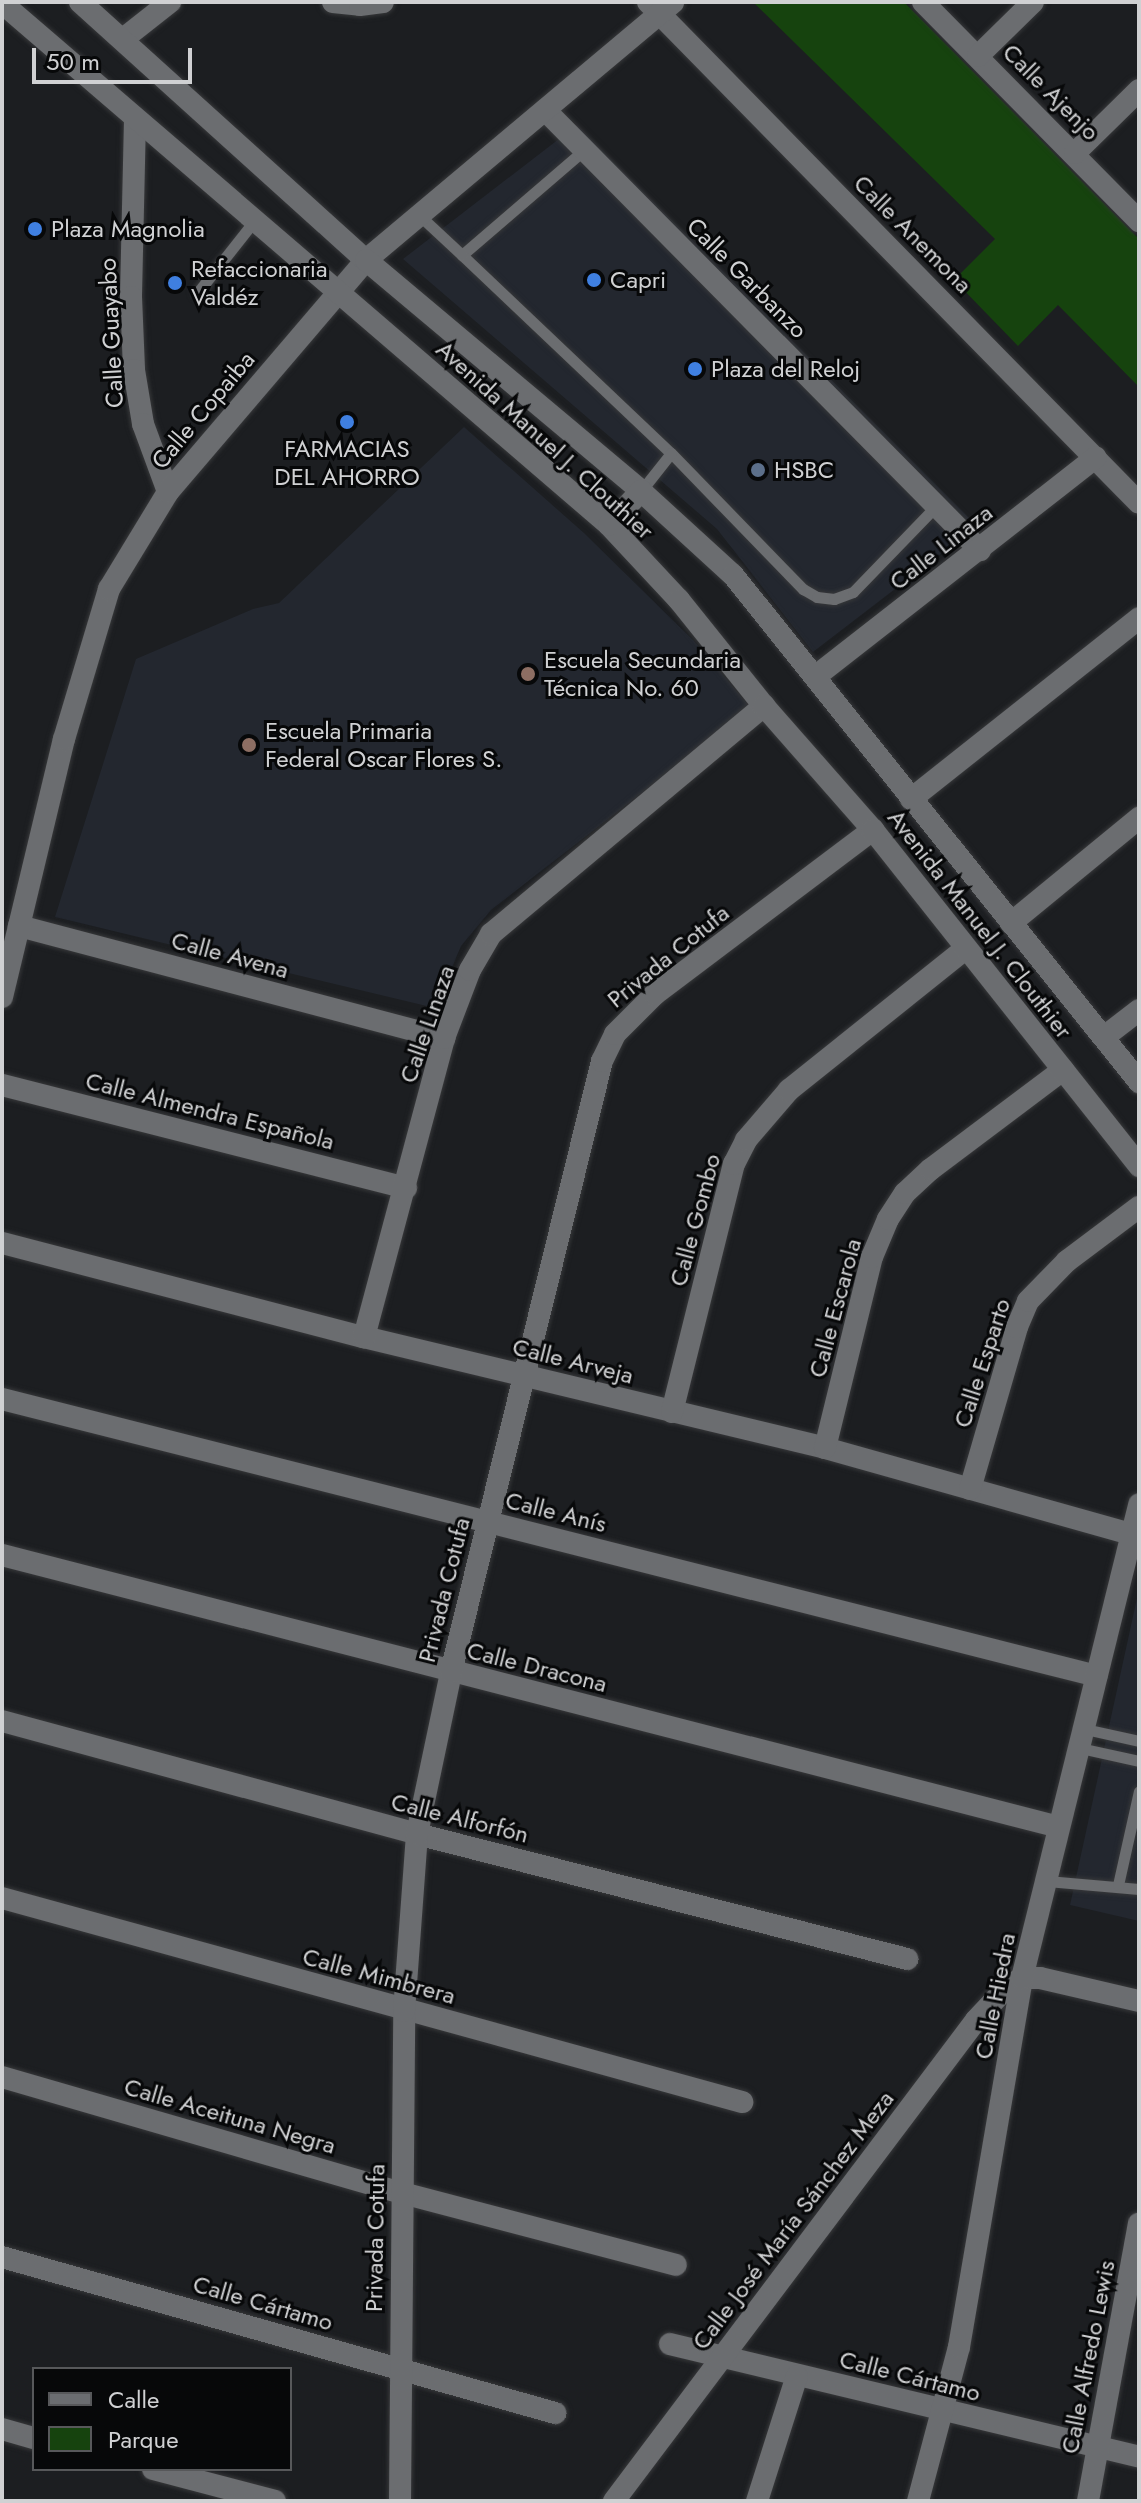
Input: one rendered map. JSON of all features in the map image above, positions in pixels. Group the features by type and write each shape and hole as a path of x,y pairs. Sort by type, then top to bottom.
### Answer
{"street":[{"name":"Avenida Manuel J. Clouthier","path":"80,2 366,260 641,491 733,575 1139,1082"},
{"path":"123,39 170,2"},
{"path":"333,2 360,5 383,2"},
{"name":"Calle Ajenjo","path":"923,2 1139,221"},
{"path":"978,56 1033,2"},
{"name":"Avenida Manuel J. Clouthier","path":"2,3 609,525 679,600 764,706 873,830 1139,1166"},
{"name":"Calle Copaiba","path":"2,997 11,926 80,679 109,589 168,492 366,260 545,110 660,6"},
{"name":"Calle Anemona","path":"660,6 1139,503"},
{"path":"1075,153 1139,90"},
{"name":"Calle Garbanzo","path":"545,110 980,550"},
{"name":"Calle Guayabo","path":"135,119 131,297 134,370 143,424 168,492"},
{"name":"Calle Linaza","path":"816,676 1096,457"},
{"path":"609,525 641,491"},
{"path":"911,799 1139,618"},
{"name":"Calle Linaza","path":"364,1337 444,1038 470,970 491,934 764,706"},
{"path":"1011,923 1139,818"},
{"name":"Privada Cotufa","path":"400,2501 404,2011 417,1834 487,1521 602,1061 615,1034 655,994 873,830"},
{"name":"Calle Avena","path":"11,926 444,1038"},
{"name":"Calle Gombo","path":"672,1412 734,1164 746,1140 789,1090 965,949"},
{"path":"1104,1037 1139,1010"},
{"name":"Calle Escarola","path":"825,1448 872,1257 888,1219 905,1193 931,1169 1063,1070"},
{"name":"Calle Almendra Española","path":"2,1085 406,1188"},
{"name":"Calle Esparto","path":"970,1489 1017,1327 1028,1301 1067,1261 1139,1207"},
{"name":"Calle Arveja","path":"2,1243 364,1337 825,1448 1131,1534"},
{"name":"Calle Anís","path":"2,1399 1097,1676"},
{"name":"Calle Hiedra","path":"918,2501 945,2412 959,2347 1022,1978 1139,1504"},
{"name":"Calle Dracona","path":"2,1555 1059,1827"},
{"name":"Calle Alforfón","path":"2,1721 417,1834 907,1959"},
{"name":"Calle Mimbrera","path":"2,1898 742,2102"},
{"path":"1022,1978 1040,1978 1139,2001"},
{"name":"Calle José María Sánchez Meza","path":"614,2501 976,2020 1007,1987 1022,1978"},
{"name":"Calle Aceituna Negra","path":"2,2077 402,2193 676,2265"},
{"name":"Calle Alfredo Lewis","path":"1088,2501 1139,2224"},
{"name":"Calle Cártamo","path":"2,2257 555,2413"},
{"name":"Calle Cártamo","path":"670,2344 1139,2457"},
{"path":"757,2501 797,2376"},
{"path":"2,2429 32,2437"},
{"path":"161,2471 275,2501"}],"lane":[{"path":"462,255 584,150"},
{"path":"419,215 671,453 803,589 817,597 834,599 853,592 935,507"},
{"path":"198,292 254,221"},
{"path":"641,491 671,453"},
{"path":"1083,1739 1139,1741"},
{"path":"1083,1739 1139,1761"},
{"path":"1118,1885 1139,1791"},
{"path":"1047,1881 1139,1889"}],"shaded area":[{"path":"577,125 977,526 813,652 717,529 403,259"},
{"path":"464,427 584,533 694,641 751,708 491,910 461,946 435,1008 55,917 136,659 253,609 279,603"},
{"path":"1139,1589 1139,1921 1070,1905"}],"green space":[{"path":"753,2 904,2 1139,239 1139,387 1058,305 1018,346 954,280 995,239"}],"place":[{"name":"Plaza Magnolia","path":"35,229"},
{"name":"Capri","path":"594,280"},
{"name":"Refaccionaria Valdéz","path":"175,283"},
{"name":"Plaza del Reloj","path":"695,369"},
{"name":"FARMACIAS DEL AHORRO","path":"347,422"},
{"name":"HSBC","path":"758,470"},
{"name":"Escuela Secundaria Técnica No. 60","path":"528,674"},
{"name":"Escuela Primaria Federal Oscar Flores S.","path":"249,745"}]}
